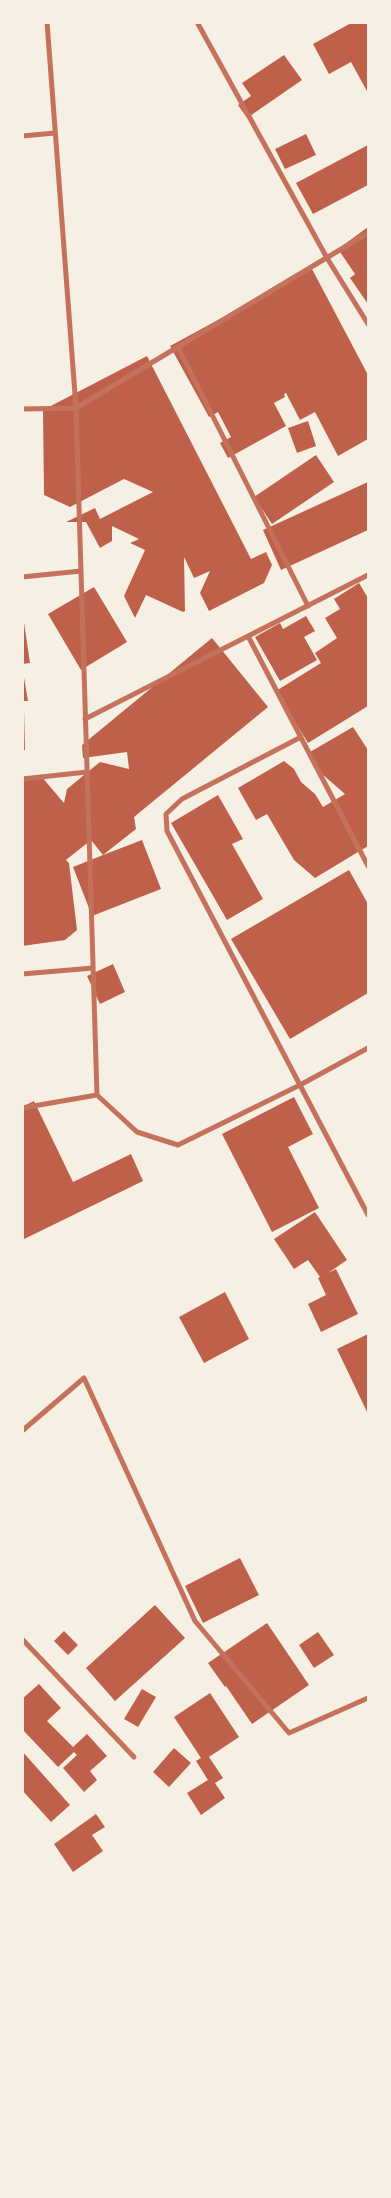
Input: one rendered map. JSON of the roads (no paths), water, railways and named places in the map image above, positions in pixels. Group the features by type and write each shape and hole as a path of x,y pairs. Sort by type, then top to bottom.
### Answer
{"street":[{"path":"47,22 76,408 98,1095 137,1132 178,1145 300,1085 368,1048"},
{"path":"197,22 327,258 368,324"},
{"path":"22,136 55,133"},
{"path":"22,409 76,408 368,233"},
{"path":"178,347 308,606"},
{"path":"22,577 81,571"},
{"path":"85,719 368,575"},
{"path":"248,636 368,866"},
{"path":"301,737 182,799 166,814 167,831 368,1214"},
{"path":"22,779 87,772"},
{"path":"22,974 93,968"},
{"path":"22,1108 98,1095"},
{"path":"22,1431 84,1378 195,1621 289,1733 368,1698"},
{"path":"22,1639 134,1757"}]}
